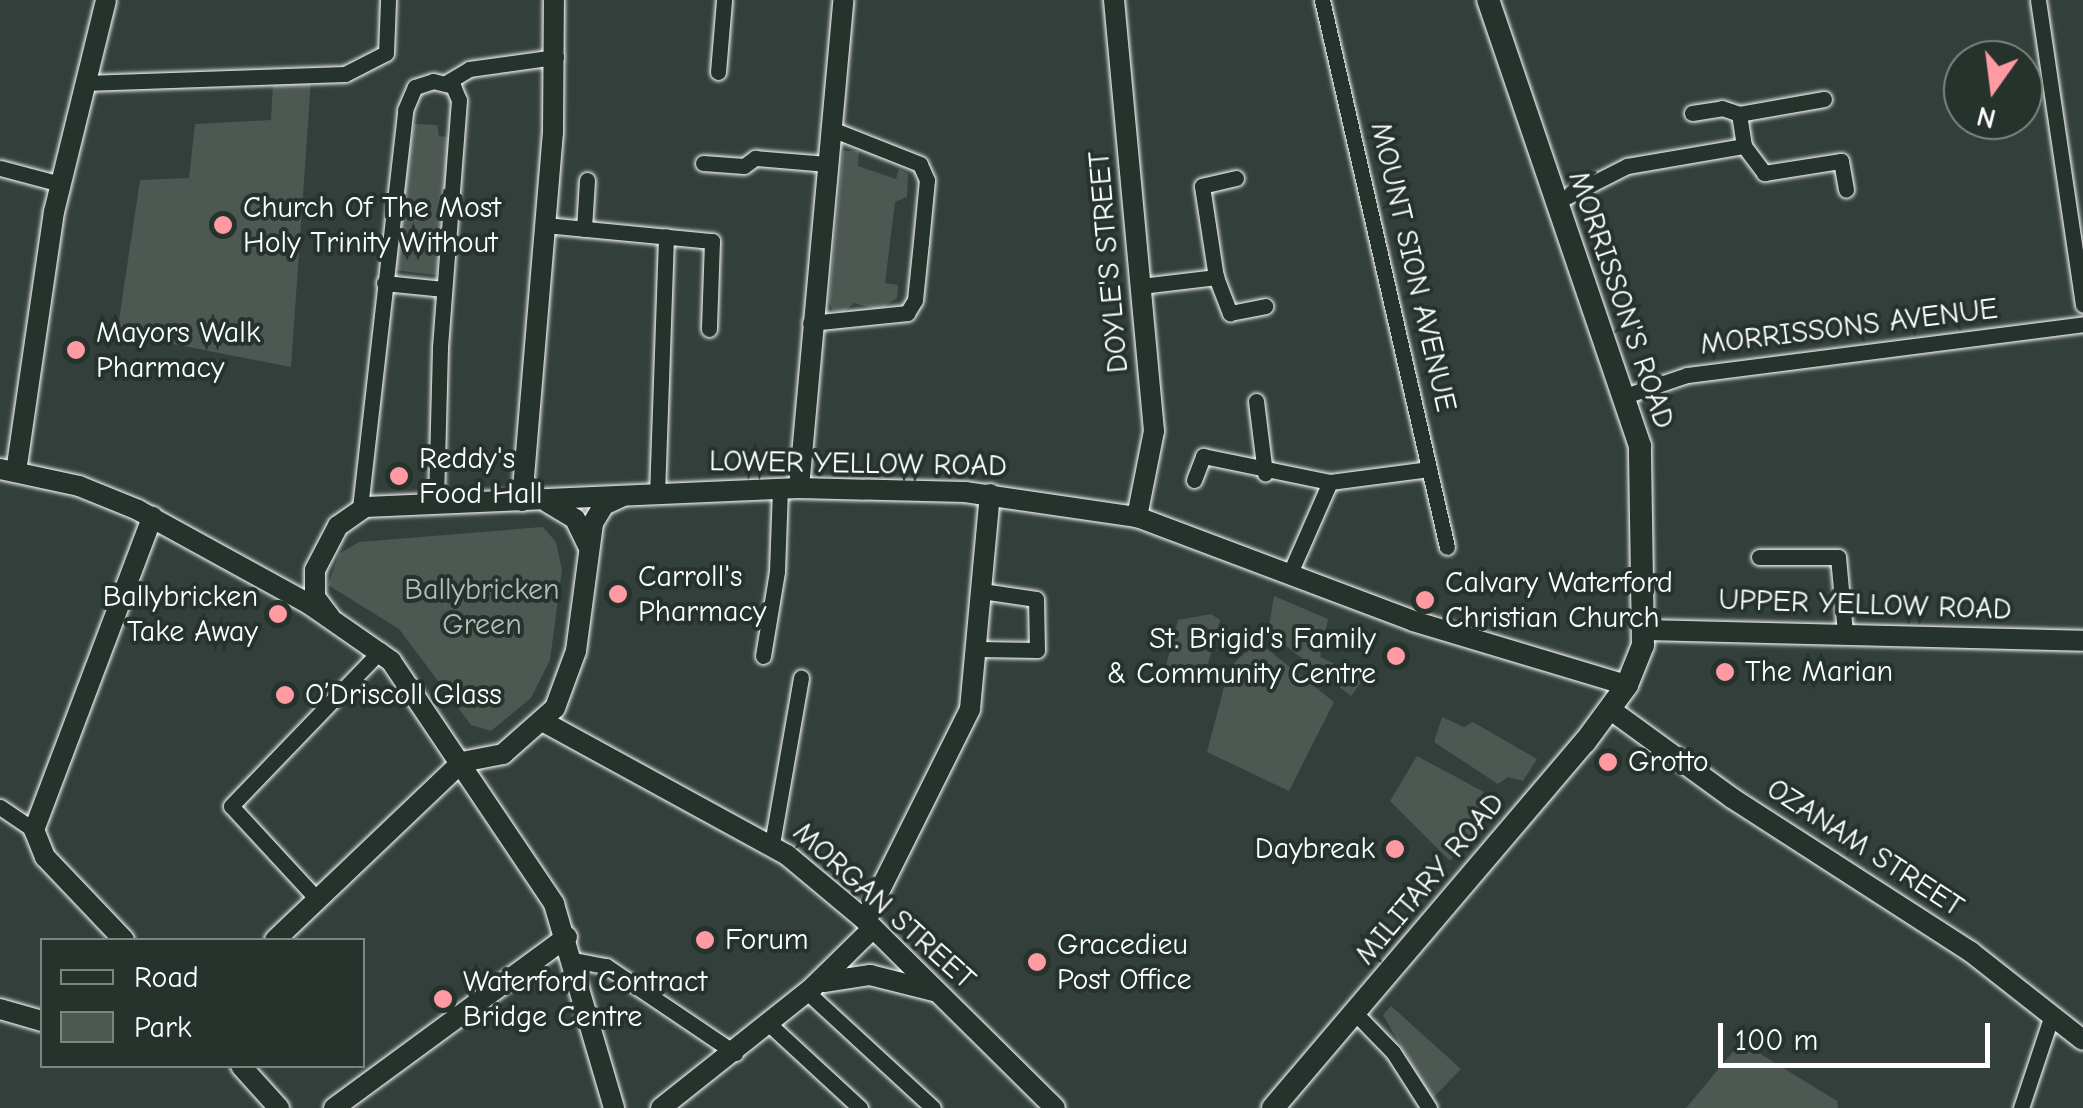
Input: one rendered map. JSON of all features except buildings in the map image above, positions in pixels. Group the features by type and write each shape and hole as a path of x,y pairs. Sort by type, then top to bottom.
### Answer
{"main road":[{"name":"MORRISSON'S ROAD","path":"1488,0 1624,396 1643,467 1645,630 1627,685"},
{"name":"MILITARY ROAD","path":"1273,1108 1610,710 1627,685"}],"street":[{"path":"106,0 60,184 8,470 93,490 152,517 264,578 381,650 542,882 567,937 614,1108"},
{"path":"85,83 340,74 372,65 386,53 388,0"},
{"path":"554,0 556,57 529,501 576,519 589,550"},
{"path":"718,72 724,0"},
{"path":"763,656 790,488 810,324 843,0"},
{"name":"DOYLE'S STREET","path":"1114,0 1154,446 1137,516"},
{"name":"MOUNT SION AVENUE","path":"1322,0 1447,547"},
{"path":"2038,0 2083,305"},
{"path":"446,83 468,69 556,57"},
{"path":"330,617 315,597 318,564 338,526 360,508 408,98 423,82 446,83 456,90 459,111 444,289 436,503"},
{"path":"1692,113 1722,108 1739,114 1824,100"},
{"path":"1739,114 1744,146 1764,173 1842,161 1846,190"},
{"path":"810,324 907,313 915,300 921,242 927,180 920,164 830,128"},
{"path":"1556,202 1627,166 1744,146"},
{"path":"704,163 744,166 755,158 826,164"},
{"path":"0,168 60,184"},
{"path":"1236,178 1202,186 1216,277 1230,313 1264,306"},
{"path":"584,229 587,180"},
{"path":"545,226 712,240 709,329"},
{"path":"657,494 666,236"},
{"path":"1142,286 1216,277"},
{"path":"384,283 444,289"},
{"name":"MORRISSONS AVENUE","path":"1624,396 1687,375 2083,324"},
{"path":"1256,401 1265,472"},
{"path":"1194,480 1203,456 1265,472 1330,482 1430,469"},
{"path":"1290,573 1330,482"},
{"name":"LOWER YELLOW ROAD","path":"360,508 790,488 990,494 1137,516 1430,627 1627,685"},
{"path":"661,1108 810,990 869,924 966,721 978,648 990,494"},
{"path":"495,810 493,781 510,750 544,722 572,665 597,513 622,497"},
{"path":"34,830 152,517"},
{"path":"1759,557 1840,559 1845,633"},
{"path":"264,578 294,582 318,564"},
{"path":"978,648 1037,650 1036,599 982,590"},
{"name":"UPPER YELLOW ROAD","path":"1645,630 2083,640"},
{"path":"316,898 230,806 381,650"},
{"path":"772,844 801,678"},
{"name":"OZANAM STREET","path":"1610,710 1732,798 1971,952 2083,1040"},
{"name":"MORGAN STREET","path":"544,722 772,844 869,924 1055,1108"},
{"path":"276,938 462,762 510,750"},
{"path":"0,807 34,830 45,856 122,938"},
{"path":"334,1108 567,937"},
{"path":"574,960 606,966 734,1052"},
{"path":"810,990 870,975 937,992"},
{"path":"810,990 933,1108"},
{"path":"0,1009 40,1019"},
{"path":"1356,1013 1393,1052 1428,1108"},
{"path":"2022,1108 2052,1015"},
{"path":"770,1024 860,1108"},
{"path":"243,1068 280,1108"}],"green space":[{"path":"311,80 291,367 117,333 140,180 189,178 195,124 271,120 273,82"},
{"path":"414,124 437,125 439,136 449,137 437,275 393,270"},
{"path":"843,151 859,151 858,166 896,179 899,169 908,174 907,197 895,202 885,283 898,285 897,298 879,310 854,303 844,312 833,311 829,302"},
{"name":"Ballybricken Green","path":"543,527 556,542 562,570 550,660 531,698 491,731 471,725 399,629 328,585 339,554 359,542"},
{"path":"1274,596 1328,619 1320,657 1364,678 1351,696 1268,632"},
{"path":"1211,614 1220,620 1204,679 1165,669 1178,620"},
{"path":"1257,641 1334,702 1289,791 1207,752 1229,668"},
{"path":"1442,717 1464,727 1473,722 1537,759 1523,781 1508,777 1498,784 1434,742"},
{"path":"1417,756 1484,792 1478,800 1484,822 1450,861 1390,801"},
{"path":"1391,1006 1461,1069 1432,1099 1383,1015"},
{"path":"1741,1042 1837,1101 1838,1108 1686,1108"}],"place":[{"name":"Church Of The Most Holy Trinity Without","path":"223,225"},
{"name":"Mayors Walk Pharmacy","path":"76,350"},
{"name":"Reddy's Food Hall","path":"399,476"},
{"name":"Carroll's Pharmacy","path":"618,594"},
{"name":"Calvary Waterford Christian Church","path":"1425,600"},
{"name":"Ballybricken Take Away","path":"278,614"},
{"name":"St. Brigid's Family & Community Centre","path":"1396,656"},
{"name":"The Marian","path":"1725,672"},
{"name":"O’Driscoll Glass","path":"285,695"},
{"name":"Grotto","path":"1608,762"},
{"name":"Daybreak","path":"1395,849"},
{"name":"Forum","path":"705,940"},
{"name":"Gracedieu Post Office","path":"1037,962"},
{"name":"Waterford Contract Bridge Centre","path":"443,999"}]}
